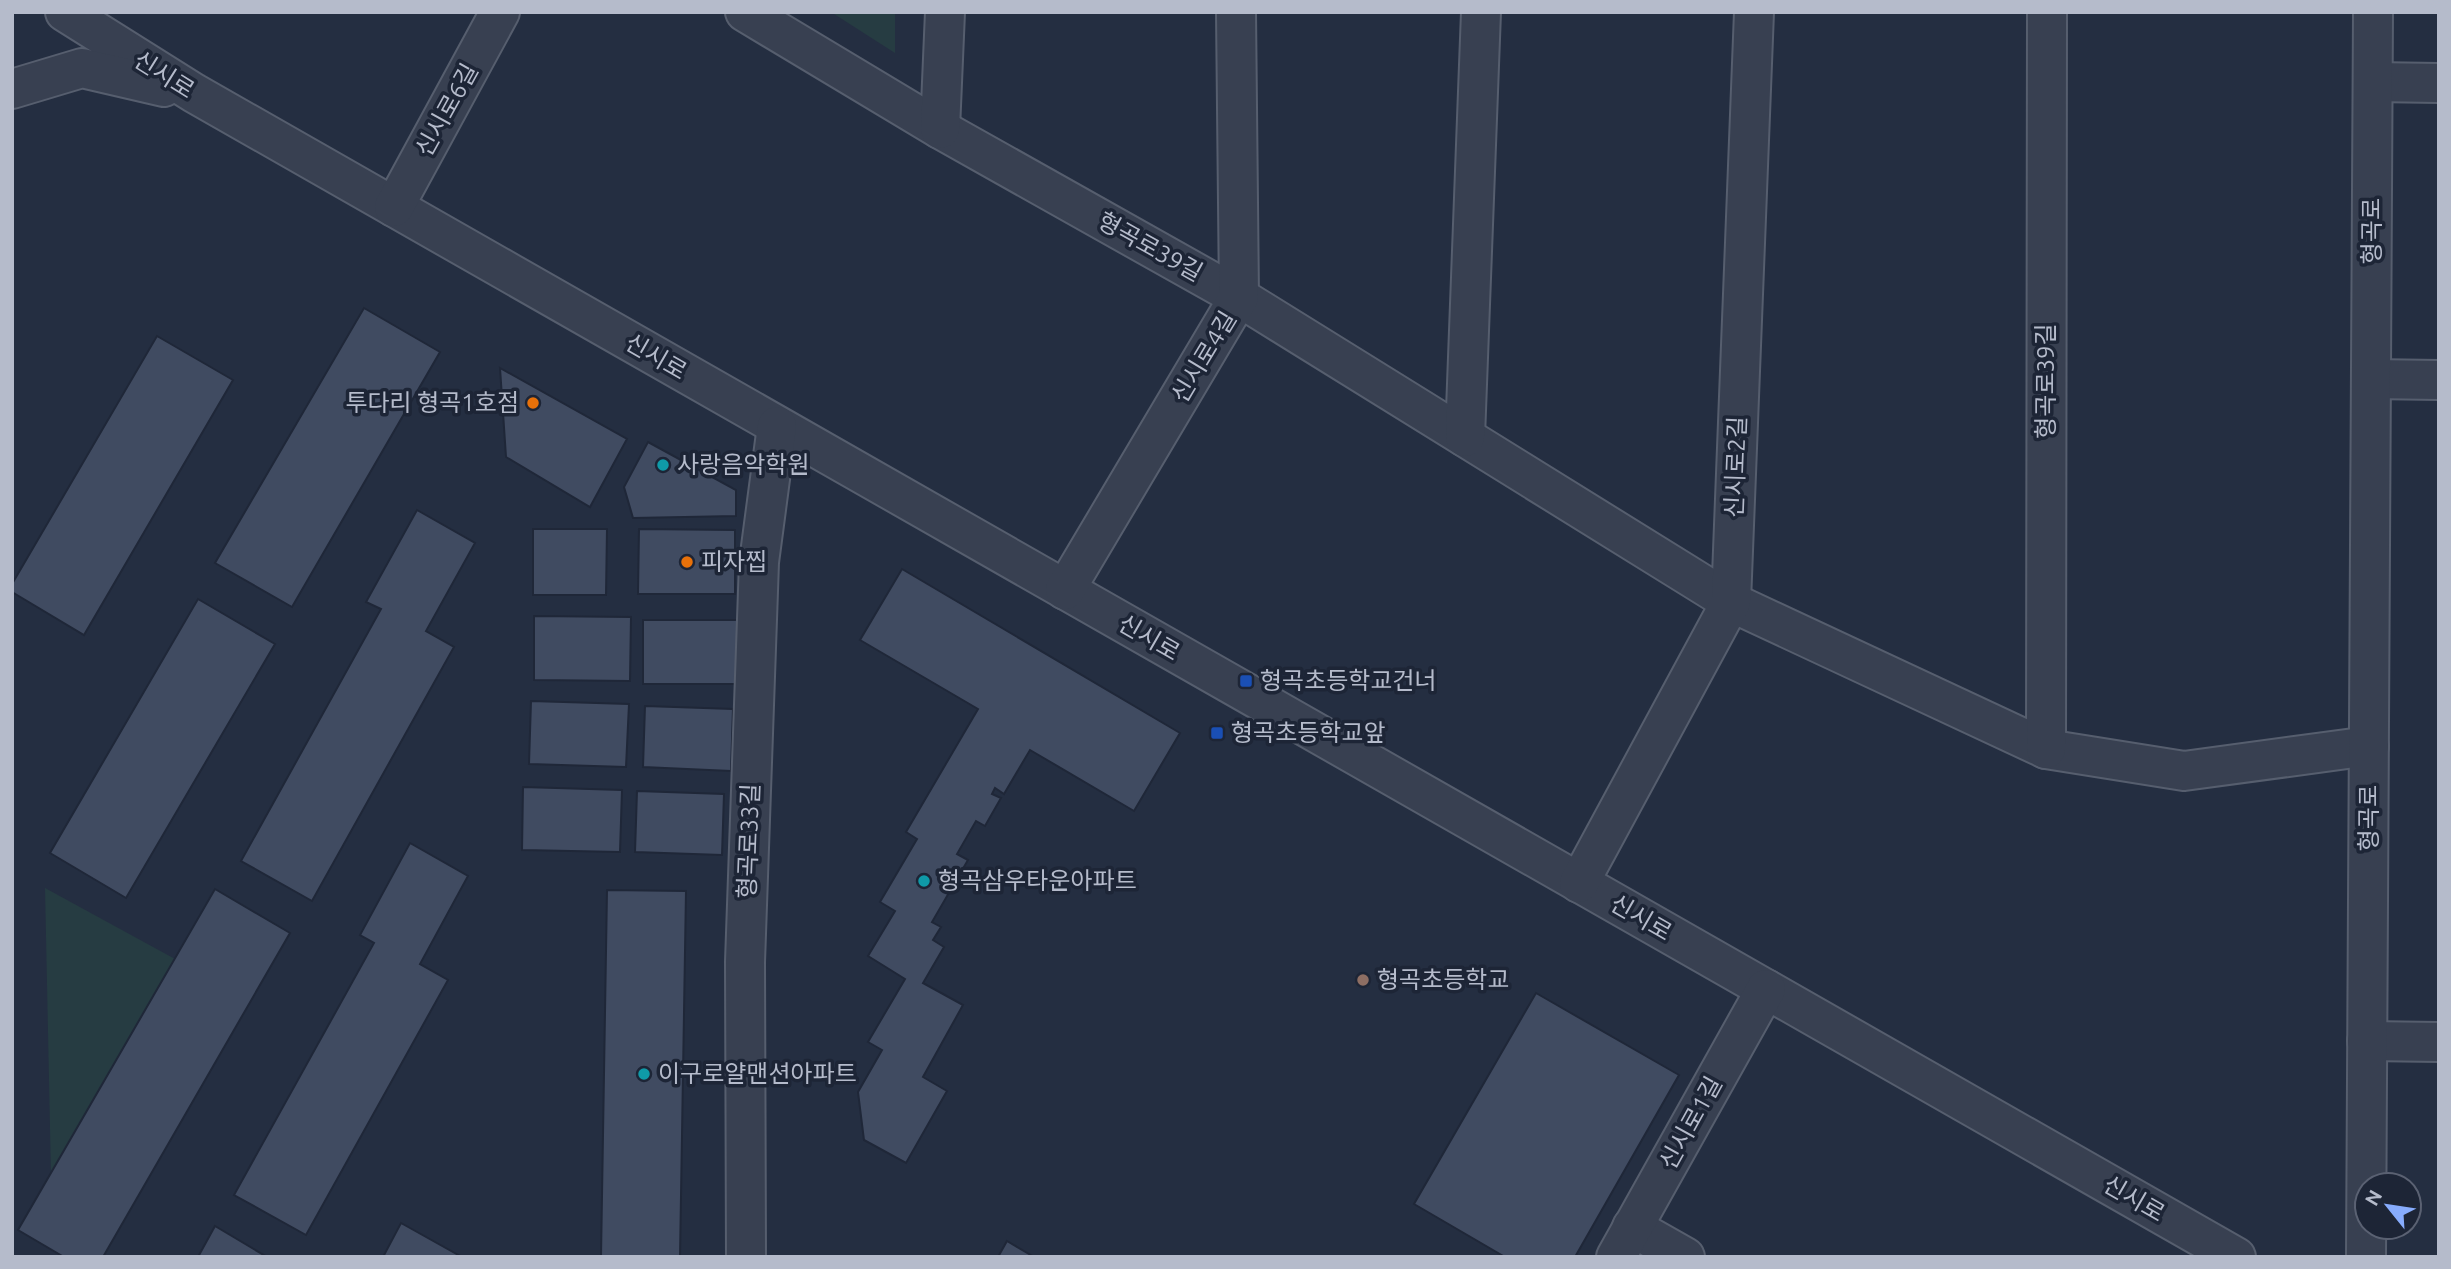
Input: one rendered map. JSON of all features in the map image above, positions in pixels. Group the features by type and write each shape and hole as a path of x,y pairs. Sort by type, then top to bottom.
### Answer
{"street":[{"name":"신시로","path":"65,12 194,93 2236,1257"},
{"name":"신시로6길","path":"394,207 500,12"},
{"name":"형곡로39길","path":"745,12 940,129 1240,297 1731,602 2046,750 2184,771 2369,746"},
{"path":"940,129 945,12"},
{"name":"신시로4길","path":"1065,590 1240,297 1236,12"},
{"path":"1465,437 1481,12"},
{"name":"신시로2길","path":"1579,883 1731,602 1754,12"},
{"name":"형곡로39길","path":"2046,750 2047,12"},
{"name":"형곡로","path":"2366,1257 2373,12"},
{"path":"12,89 82,68 194,93"},
{"path":"2373,82 2439,83"},
{"path":"2371,379 2439,380"},
{"name":"형곡로33길","path":"746,1257 745,962 758,576 777,426"},
{"name":"신시로1길","path":"1624,1242 1766,989"},
{"path":"2367,1041 2439,1042"},
{"path":"1624,1242 1685,1257"}],"green space":[{"path":"831,12 895,12 895,53"},
{"path":"45,888 186,965 51,1175"}],"building":[{"path":"364,308 440,352 292,607 215,563"},
{"path":"157,336 233,380 84,635 12,592 12,584"},
{"name":"투다리 형곡1호점","path":"500,368 627,439 590,507 506,457"},
{"name":"사랑음악학원","path":"648,442 736,490 736,516 633,518 624,487"},
{"path":"417,510 475,543 426,631 454,647 312,901 241,861 381,609 366,602"},
{"path":"533,529 607,529 606,595 533,595"},
{"name":"피자찝","path":"639,529 735,530 735,594 638,594"},
{"name":"형곡삼우타운아파트","path":"902,569 1180,733 1134,811 1030,750 1004,794 995,788 992,794 1001,798 985,826 976,821 957,854 968,860 932,922 941,927 933,940 944,947 923,983 963,1005 923,1077 947,1091 906,1163 864,1140 858,1092 882,1050 868,1042 905,979 868,956 895,911 880,902 917,839 906,832 978,709 860,640"},
{"path":"198,599 275,644 126,898 50,853"},
{"path":"534,616 631,617 630,681 534,680"},
{"path":"643,620 740,620 739,684 643,684"},
{"path":"531,701 629,704 626,767 529,764"},
{"path":"645,706 733,709 731,771 643,767"},
{"path":"523,787 622,790 620,852 522,850"},
{"path":"637,791 724,794 722,855 635,852"},
{"path":"410,843 468,876 420,964 448,980 306,1235 234,1195 374,943 360,935"},
{"path":"215,889 290,933 103,1257 64,1257 18,1230"},
{"name":"이구로얄맨션아파트","path":"607,890 686,891 680,1257 601,1257"},
{"path":"1536,993 1679,1075 1575,1257 1505,1257 1414,1204"},
{"path":"401,1223 460,1256 383,1257"},
{"path":"215,1226 267,1257 198,1257"},
{"path":"1007,1241 1034,1257 998,1257"}],"place":[{"name":"투다리 형곡1호점","path":"533,403"},
{"name":"사랑음악학원","path":"663,465"},
{"name":"피자찝","path":"687,562"},
{"name":"형곡초등학교건너","path":"1246,681"},
{"name":"형곡초등학교앞","path":"1217,733"},
{"name":"형곡삼우타운아파트","path":"924,881"},
{"name":"형곡초등학교","path":"1363,980"},
{"name":"이구로얄맨션아파트","path":"644,1074"}]}
